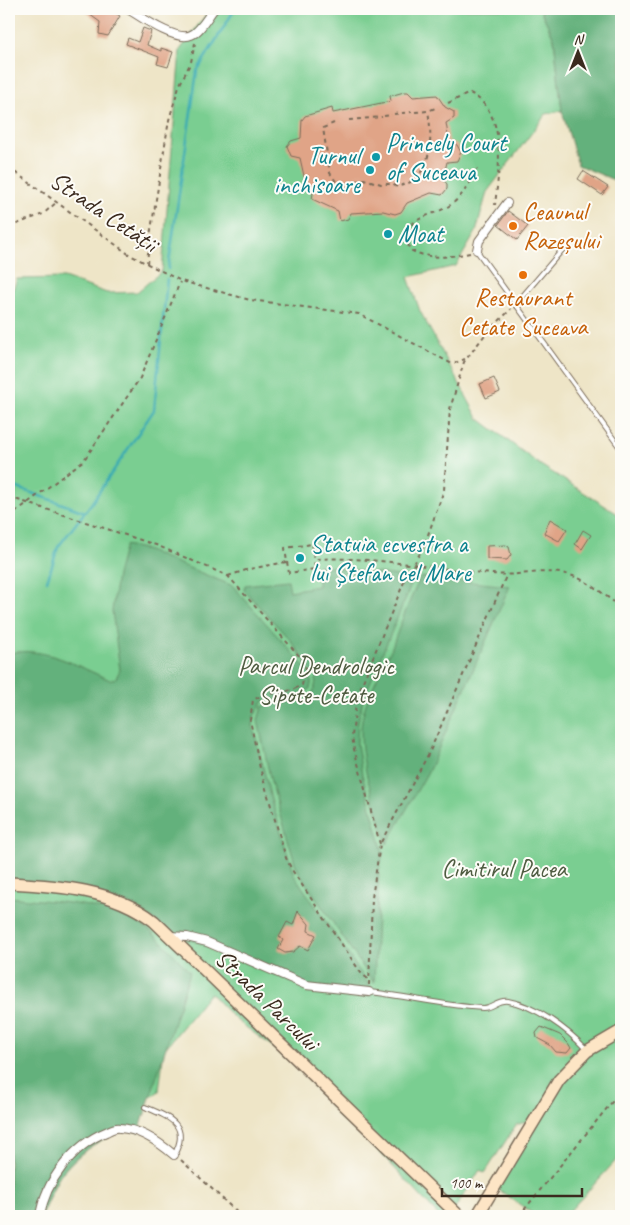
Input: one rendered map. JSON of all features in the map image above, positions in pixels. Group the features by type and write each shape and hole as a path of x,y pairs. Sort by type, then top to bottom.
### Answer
{"main road":[{"name":"Strada Parcului","path":"9,883 70,888 106,896 140,910 459,1216"},
{"path":"477,1216 559,1080 587,1051 621,1031"}],"street":[{"path":"128,9 157,27 183,36 192,35 214,9"},
{"path":"477,250 480,241 507,203"},
{"path":"169,936 187,937 207,942 306,985 369,992"},
{"path":"40,1216 47,1190 59,1172 73,1154 96,1136 118,1127 132,1130 174,1155"}],"lane":[{"path":"477,250 621,449"},
{"path":"515,305 563,250"},
{"path":"369,992 406,999 486,1008 500,1001 527,1006 573,1036 587,1051"},
{"path":"145,1106 170,1118 177,1125 181,1133 179,1146 174,1155"}],"path":[{"path":"147,264 169,120 179,86 194,50 192,35"},
{"path":"448,103 470,93 478,97 491,112 498,138 499,165 495,204 492,211"},
{"path":"349,120 428,111 438,107"},
{"path":"334,123 323,128 330,173 337,183 345,184 364,180 380,184 392,184 397,187 413,181 425,166 431,141 428,111"},
{"name":"Strada Cetății","path":"9,168 130,255 181,281 250,300 359,314 452,364 467,358"},
{"path":"477,168 464,192 449,206 416,221 408,230 406,240 410,250 420,256 432,258 477,250"},
{"path":"9,227 43,214 57,202"},
{"path":"9,516 84,460 140,378 181,281"},
{"path":"380,844 358,766 352,736 357,696 383,636 397,597 433,522 444,490 450,409 467,358 484,336 515,305"},
{"path":"9,497 156,544 228,576 291,645 306,668 302,685 294,690 264,694 253,700 250,720 267,792 292,870 361,973 369,980"},
{"path":"312,544 315,569 289,573 288,562 285,548 312,544"},
{"path":"314,559 338,558 496,575 548,572 575,577 621,607"},
{"path":"228,576 249,569 288,562"},
{"path":"369,992 372,898 380,844 430,751 507,574"},
{"path":"519,1216 621,1091"},
{"path":"174,1155 241,1216"}],"green space":[{"name":"Parcul Dendrologic Sipote-Cetate","path":"210,9 540,9 554,38 562,111 546,114 487,192 476,232 456,266 408,277 420,311 478,418 539,464 621,516 621,1155 565,1216 536,1216 495,1187 535,1119 516,1125 485,1173 480,1170 450,1216 439,1216 303,1069 235,1019 210,993 164,1050 159,1091 57,1169 9,1216 9,299 17,279 64,278 107,293 137,292 162,271 180,50"},
{"path":"540,9 621,9 621,183 578,165 562,111 554,38"},
{"path":"125,545 143,549 233,586 310,673 311,683 309,690 296,697 264,701 254,716 253,727 271,799 294,875 373,991 371,996 319,993 195,941 176,937 134,905 9,883 9,653 35,652 48,655 73,663 110,680 116,678 120,670 112,611 117,575"},
{"path":"318,565 414,578 363,700 358,722 357,743 362,774 383,853 379,871 374,983 301,876 295,863 271,782 258,720 262,707 270,704 297,702 311,695 315,688 316,677 291,641 244,590 245,585 288,580 290,591 318,586"},
{"path":"421,577 510,586 430,768 387,844 363,758 361,744 362,719 368,698 392,647"},
{"path":"9,897 78,904 128,918 143,926 155,936 190,972 139,1132 128,1131 116,1134 104,1139 81,1154 57,1181 41,1216 9,1216"}],"building":[{"path":"82,9 108,9 120,16 108,36 99,34 100,22"},
{"path":"143,28 151,31 147,45 161,51 161,48 173,52 168,67 157,64 159,57 126,44 128,38 138,42"},
{"name":"Princely Court of Suceava","path":"408,92 413,97 437,95 445,107 454,112 454,118 446,123 449,141 457,145 461,152 457,161 447,162 443,179 447,184 447,189 442,195 431,193 407,203 401,212 395,214 383,211 351,213 348,219 340,221 338,211 312,199 313,193 304,176 300,158 291,156 287,146 291,141 301,138 302,120 305,116 332,108 333,113 391,101 390,96"},
{"path":"583,171 608,187 602,195 578,179"},
{"path":"508,211 528,226 517,240 498,225"},
{"path":"494,378 500,392 486,398 480,384"},
{"path":"550,519 567,529 559,541 544,533"},
{"path":"583,530 591,535 582,549 575,544"},
{"path":"506,545 509,547 511,555 507,560 487,559 487,546"},
{"path":"298,911 309,924 308,931 316,935 308,950 300,946 293,952 285,953 278,949 283,940 279,937 287,922 293,925"},
{"path":"541,1027 560,1035 568,1043 571,1048 567,1053 556,1052 550,1045 537,1038 536,1033"}],"waterway":[{"path":"168,269 197,71 235,9"},
{"path":"47,581 58,547 91,504 154,410 167,279"},
{"path":"9,485 85,512"}],"place":[{"name":"Princely Court of Suceava","path":"376,157"},
{"name":"Turnul inchisoare","path":"370,170"},
{"name":"Ceaunul Razeșului","path":"513,226"},
{"name":"Moat","path":"388,234"},
{"name":"Restaurant Cetate Suceava","path":"523,275"},
{"name":"Statuia ecvestra a lui Ștefan cel Mare","path":"300,558"}],"park label":[{"name":"Cimitirul Pacea","path":"504,869"}]}
